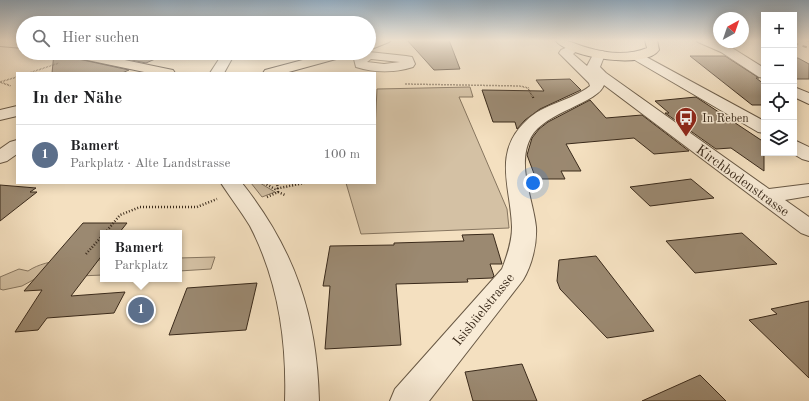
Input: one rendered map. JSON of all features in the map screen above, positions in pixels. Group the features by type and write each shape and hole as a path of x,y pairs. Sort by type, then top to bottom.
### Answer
{"main road":[{"path":"105,60 160,72"},
{"path":"274,72 317,60"}],"street":[{"name":"Isisbüelstrasse","path":"407,401 514,273 522,252 524,229 514,167 516,150 522,137 532,125 548,113 594,90 597,86 596,82 571,59"},
{"name":"Kirchbodenstrasse","path":"597,59 593,67 601,76 763,196 809,228"},
{"path":"642,59 761,126"},
{"path":"740,59 761,72"},
{"path":"218,72 225,60"},
{"path":"797,93 809,99"},
{"path":"0,115 16,111"},
{"path":"0,157 16,147"},
{"path":"797,148 809,155"},
{"path":"223,188 248,204 265,232 272,248 292,304 302,364 302,401"},
{"path":"763,196 809,190"}],"path":[{"path":"32,72 60,62"},
{"path":"0,82 16,76"},
{"path":"0,82 11,86"},
{"path":"398,84 523,86 528,88 541,108 548,113"},
{"path":"266,184 275,189 294,184"},
{"path":"277,184 278,192"},
{"path":"107,230 120,215 140,207 197,207 219,198 223,188"},
{"path":"263,199 278,192 285,195"},
{"path":"86,254 100,238"}],"shaded area":[{"path":"470,87 473,97 459,97 507,209 509,228 361,234 346,184 376,184 377,89"},
{"path":"252,184 262,184 275,192 262,197"},
{"path":"215,257 211,269 182,271 182,258"},
{"path":"74,260 100,260 100,275 79,276 44,274 22,286 3,290 0,289 0,277 19,269 28,271 45,263"}],"building":[{"path":"424,59 456,59 460,69 434,70"},
{"path":"693,59 729,59 759,78 756,78 761,82 761,105 752,105"},
{"path":"797,59 809,64 809,79 797,79"},
{"path":"53,60 83,60 129,70 124,72 52,72"},
{"path":"132,60 153,60 146,63"},
{"path":"570,79 581,90 540,109 525,120 517,129 515,122 493,122 482,90 544,91 536,80"},
{"path":"696,97 761,140 761,156 764,156 764,171 731,148 716,149 665,113 669,113 655,101"},
{"path":"590,100 606,118 642,115 689,151 654,154 634,138 566,144 581,171 561,171 565,179 536,179 527,155 532,138 539,129 548,122"},
{"path":"691,179 714,198 650,206 630,187"},
{"path":"0,185 36,188 30,192 37,192 0,221"},
{"path":"83,223 127,223 121,230 100,230 100,258 71,296 125,292 114,313 47,318 38,330 15,332 42,290 24,291"},
{"path":"742,233 777,264 695,273 666,241"},
{"path":"493,234 502,264 490,264 494,276 492,278 467,279 468,282 396,284 401,345 325,349 330,286 323,286 330,246 394,245 394,243 464,241 462,235"},
{"path":"596,256 654,331 607,338 560,289 557,281 559,260"},
{"path":"257,283 246,330 169,335 187,288"},
{"path":"809,301 809,378 749,320 777,314 771,309"},
{"path":"522,364 537,401 473,401 465,372"},
{"path":"700,375 726,401 642,401"}],"place":[{"name":"In Reben","path":"686,138"},
{"name":"Bamert","path":"141,310"}]}
